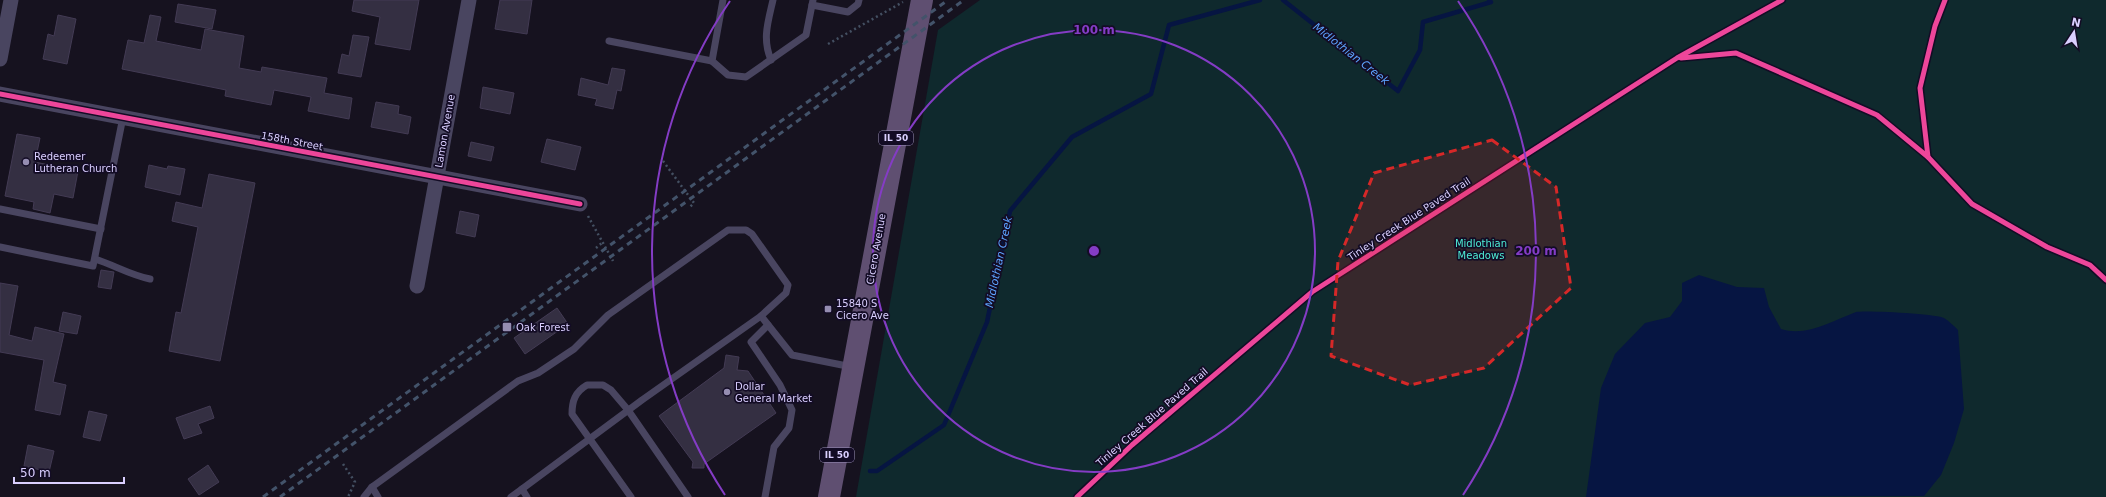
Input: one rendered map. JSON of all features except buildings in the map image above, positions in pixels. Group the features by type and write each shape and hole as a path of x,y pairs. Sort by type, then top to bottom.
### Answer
{"main road":[{"name":"Cicero Avenue","path":"830,497 922,0"}],"street":[{"path":"0,59 10,0"},
{"name":"Lamon Avenue","path":"417,286 469,0"},
{"name":"158th Street","path":"0,94 436,178 584,210"}],"lane":[{"path":"712,61 723,0"},
{"path":"771,60 765,47 772,0"},
{"path":"609,41 712,61 728,75 746,77 806,35 812,3 848,12 858,4 859,0"},
{"path":"0,247 93,266 123,117"},
{"path":"0,210 101,229"},
{"path":"364,497 372,487 518,381 546,368 580,345 608,315 728,230 746,230 752,234 788,285 786,293 761,316 628,410 511,497"},
{"path":"95,259 108,263 136,276 150,279"},
{"path":"761,316 792,355 854,368"},
{"path":"765,497 774,447 789,428 792,410 780,385 751,342 768,325"},
{"path":"631,497 589,440 572,414 572,403 582,388 587,385 602,385 611,390 628,410 688,497"},
{"path":"372,487 378,497"},
{"path":"522,489 527,497"}],"path":[{"path":"828,44 907,0"},
{"path":"663,161 694,203 690,207"},
{"path":"584,210 613,261"},
{"path":"596,248 603,242"},
{"path":"343,464 355,482 348,497"}],"highlighted area":[{"path":"1492,140 1556,187 1571,288 1484,368 1410,385 1331,356 1338,261 1374,173"}],"green space":[{"name":"Midlothian Meadows","path":"980,0 2106,0 2106,497 856,497 938,30"}],"water":[{"path":"1699,275 1737,287 1764,288 1769,307 1781,329 1791,331 1810,330 1856,312 1929,315 1944,318 1955,327 1958,330 1964,409 1954,443 1941,475 1924,496 1586,497 1601,388 1615,354 1645,323 1670,317 1682,301 1682,283"}],"waterway":[{"name":"Midlothian Creek","path":"870,471 877,471 944,425 987,322 1010,211 1072,137 1151,94 1169,25 1260,0"},
{"name":"Midlothian Creek","path":"1283,0 1398,91 1420,50 1423,22 1491,2 1489,0"}],"railway":[{"path":"263,497 948,0"},
{"path":"280,497 964,0"}],"cycle path":[{"name":"Tinley Creek Blue Paved Trail","path":"1077,497 1132,445 1312,292 1677,58 1782,0"},
{"path":"1945,0 1935,26 1920,88 1928,157 1972,204 2047,247 2090,265 2106,280"},
{"path":"1681,58 1736,53 1877,115 1928,157"},
{"path":"0,94 580,204"}],"place":[{"name":"Redeemer Lutheran Church","path":"26,162"},
{"name":"15840 S Cicero Ave","path":"828,309"},
{"name":"Oak Forest","path":"507,327"},
{"name":"Dollar General Market","path":"727,392"}]}
